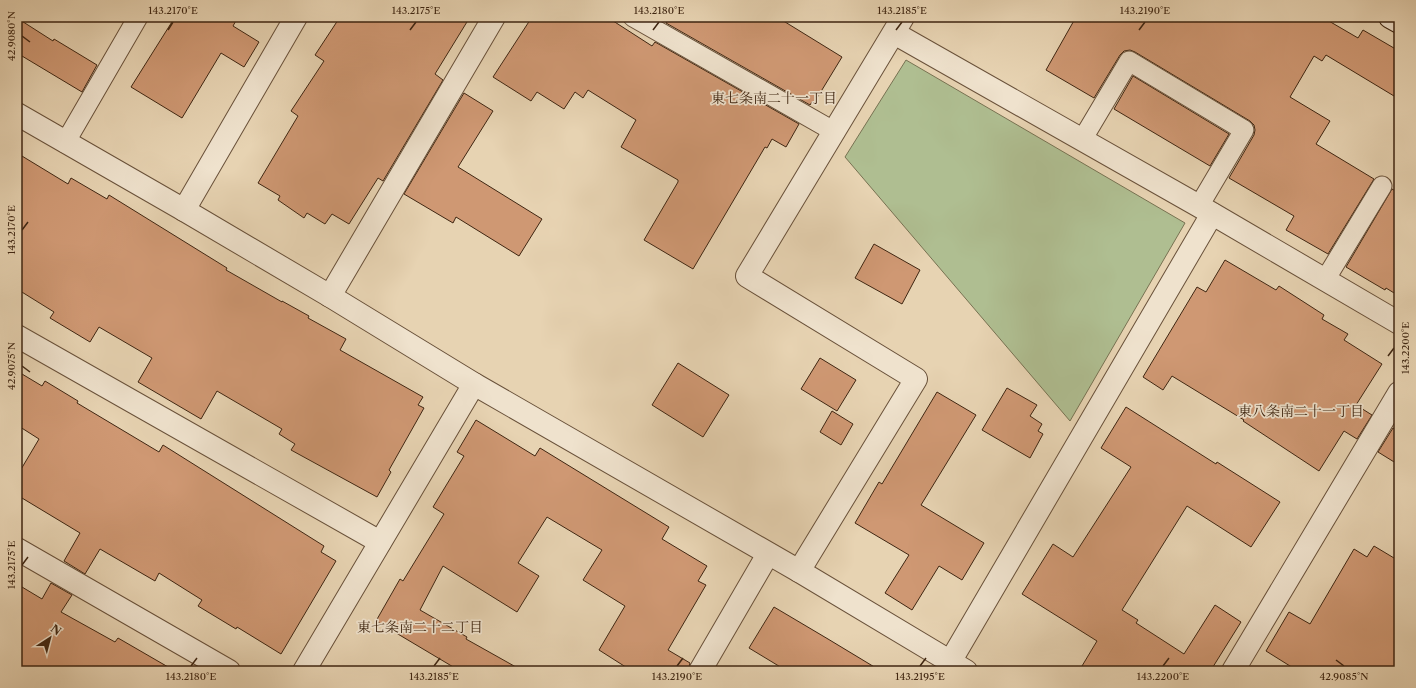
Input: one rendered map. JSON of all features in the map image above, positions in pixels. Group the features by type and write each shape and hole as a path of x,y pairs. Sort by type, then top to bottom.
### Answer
{"street":[{"path":"184,210 296,17"},
{"path":"330,296 494,17"},
{"path":"1390,17 1399,22"},
{"path":"798,571 916,379 748,276 898,25 1082,140 1206,210 1399,323"},
{"path":"17,114 65,143 184,210 330,296 474,384 798,571 958,666 1206,210"},
{"path":"17,336 380,542"},
{"path":"304,671 474,384"},
{"path":"1232,671 1399,393"},
{"path":"17,549 230,671"},
{"path":"700,671 768,554"}],"lane":[{"path":"65,143 138,17"},
{"path":"633,17 835,132"},
{"path":"1082,140 1129,61 1244,130 1206,210"},
{"path":"1325,280 1382,186"}],"green space":[{"path":"906,60 1185,223 1070,421 845,157"}],"building":[{"path":"175,17 238,17 233,26 259,42 244,67 221,53 182,118 131,87"},
{"path":"340,17 470,17 435,74 443,80 383,181 378,178 349,224 332,214 325,224 307,213 304,218 278,200 280,196 258,183 298,116 291,111 324,61 315,55"},
{"path":"532,17 607,17 652,46 655,42 799,124 786,147 772,139 767,148 765,147 693,269 644,240 678,180 621,147 636,120 588,90 583,98 575,92 564,109 537,92 531,101 493,77"},
{"path":"669,17 777,17 842,57 814,103 812,102 810,105 666,23"},
{"path":"1076,17 1322,17 1358,38 1363,30 1399,51 1399,99 1326,55 1322,61 1314,56 1290,97 1330,121 1316,144 1374,179 1328,254 1286,230 1294,216 1229,178 1254,135 1254,125 1250,121 1130,50 1124,51 1120,55 1094,98 1046,70"},
{"path":"17,18 53,41 54,39 97,65 82,92 17,53"},
{"path":"1133,76 1229,134 1210,166 1114,109"},
{"path":"464,93 493,111 458,167 542,219 519,256 456,217 453,223 404,194"},
{"path":"17,153 68,184 71,178 107,199 109,195 227,268 226,270 309,316 308,318 346,339 340,350 423,397 418,405 424,408 389,470 391,472 377,497 291,450 295,444 279,434 282,429 217,391 201,419 138,382 152,358 99,327 90,342 50,318 54,312 17,289"},
{"path":"1392,189 1399,193 1399,296 1386,288 1385,290 1346,267"},
{"path":"874,244 920,270 902,304 855,278"},
{"path":"1225,260 1276,290 1279,286 1324,315 1322,319 1348,334 1344,340 1382,364 1356,405 1372,415 1357,439 1344,431 1319,471 1243,421 1244,420 1172,376 1163,390 1143,377 1197,287 1206,292"},
{"path":"820,358 856,380 837,411 801,389"},
{"path":"678,363 729,395 703,437 652,405"},
{"path":"17,371 42,386 45,381 78,401 77,403 159,452 163,445 324,546 321,552 336,561 281,654 237,627 236,629 198,606 202,600 159,573 155,581 100,549 85,574 64,561 80,533 17,495 17,476 39,439 17,425"},
{"path":"1007,388 1037,405 1030,416 1042,424 1038,431 1043,434 1030,458 982,430"},
{"path":"937,392 976,415 921,505 984,543 962,580 939,566 912,610 885,593 909,555 855,523 879,482 882,484"},
{"path":"1126,407 1216,464 1217,462 1280,502 1251,547 1187,506 1122,610 1138,620 1136,623 1184,654 1215,605 1241,622 1211,670 1212,671 1079,671 1097,641 1022,594 1053,544 1073,557 1131,467 1101,448"},
{"path":"832,411 853,424 841,445 820,432"},
{"path":"476,420 535,456 540,448 669,527 662,539 707,566 698,581 706,585 668,650 690,663 688,671 632,671 599,650 625,606 583,580 602,550 547,517 518,563 539,576 517,612 443,566 420,610 467,637 466,639 523,671 460,671 376,621 400,579 403,581 444,514 433,507 464,456 457,452"},
{"path":"1393,428 1399,432 1399,465 1378,452"},
{"path":"1374,546 1399,561 1399,671 1298,671 1266,651 1289,612 1310,624 1354,549 1367,557"},
{"path":"51,583 72,595 61,612 115,642 118,638 175,671 17,671 17,584 42,599"},
{"path":"774,607 881,671 787,671 749,648"}],"district":[{"name":"東七条南二十一丁目","path":"774,98"},
{"name":"東八条南二十一丁目","path":"1301,411"},
{"name":"東七条南二十二丁目","path":"420,627"}]}
